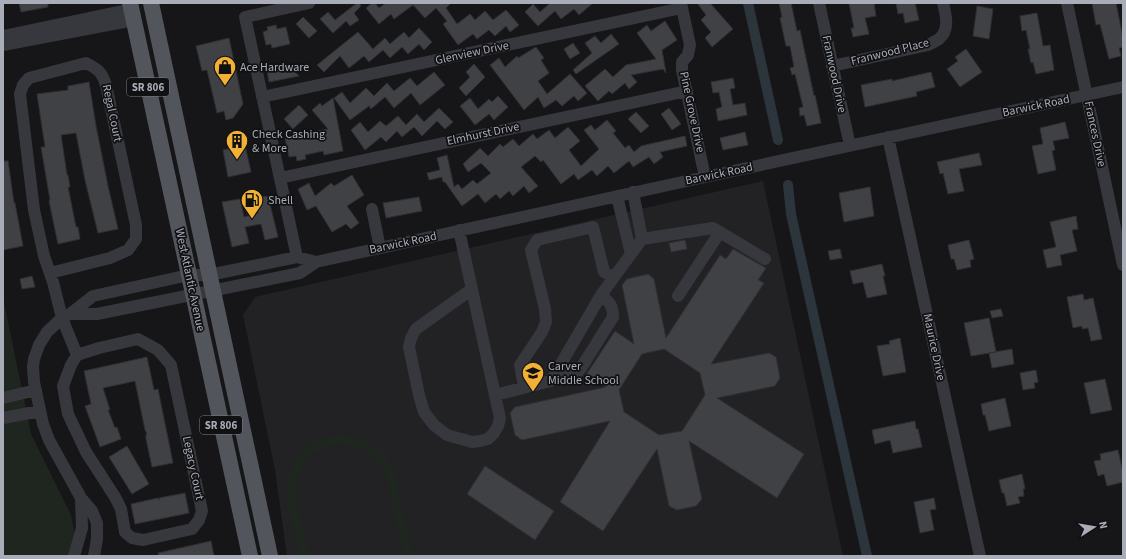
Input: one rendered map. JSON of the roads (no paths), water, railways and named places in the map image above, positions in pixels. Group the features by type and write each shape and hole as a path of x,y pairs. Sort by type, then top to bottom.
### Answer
{"main road":[{"name":"West Atlantic Avenue","path":"151,3 270,556"},
{"name":"West Atlantic Avenue","path":"132,11 250,556"}],"street":[{"path":"297,257 245,17 309,3"},
{"name":"Franwood Drive","path":"819,3 850,146"},
{"name":"Franwood Place","path":"832,66 928,45 940,38 944,32 946,17 943,3"},
{"name":"Frances Drive","path":"1066,3 1123,265"},
{"name":"Pine Grove Drive","path":"681,5 690,45 688,55 682,62 682,70 705,177"},
{"name":"Glenview Drive","path":"262,97 681,5"},
{"path":"3,36 132,11"},
{"path":"3,45 132,11"},
{"name":"Regal Court","path":"50,273 110,258 128,250 136,239 136,226 106,85 103,75 97,68 86,63 29,78 23,85 20,94 34,210 44,256 50,273 66,316"},
{"name":"Barwick Road","path":"66,316 97,314 300,272 316,262 632,192 1123,87"},
{"name":"Elmhurst Drive","path":"280,178 686,91"},
{"name":"Maurice Drive","path":"888,138 980,556"},
{"path":"632,192 642,239"},
{"path":"617,196 631,254"},
{"path":"372,209 380,248"},
{"path":"524,387 520,365 542,332 546,322 545,309 531,250 536,240 592,227 604,272 614,277"},
{"path":"550,381 601,295 642,239 713,228 765,259"},
{"path":"459,230 472,289 500,418 494,433 480,442 472,442 448,435 434,425 424,412 409,347 412,334 416,329 472,289"},
{"path":"678,296 720,232"},
{"name":"Barwick Road","path":"94,556 97,539 97,523 92,511 81,498 49,440 40,411 33,367 36,352 47,332 93,296 189,275 210,274 297,257 316,262"},
{"path":"495,395 577,373 613,318 613,309 610,302 601,295"},
{"path":"66,316 77,355"},
{"name":"Legacy Court","path":"138,339 158,350 171,365 202,511 199,520 192,529 143,540 132,538 125,532 121,510 115,496 86,452 68,414 63,386 71,365 77,355 138,339"},
{"path":"3,398 36,390"},
{"path":"3,418 40,411"},
{"path":"74,556 82,528 81,498"}],"waterway":[{"path":"748,3 778,140"},
{"path":"788,185 791,214 867,556"}],"place":[{"name":"Ace Hardware","path":"225,86"},
{"name":"Check Cashing & More","path":"237,160"},
{"name":"Shell","path":"252,220"},
{"name":"Carver Middle School","path":"533,392"}]}
